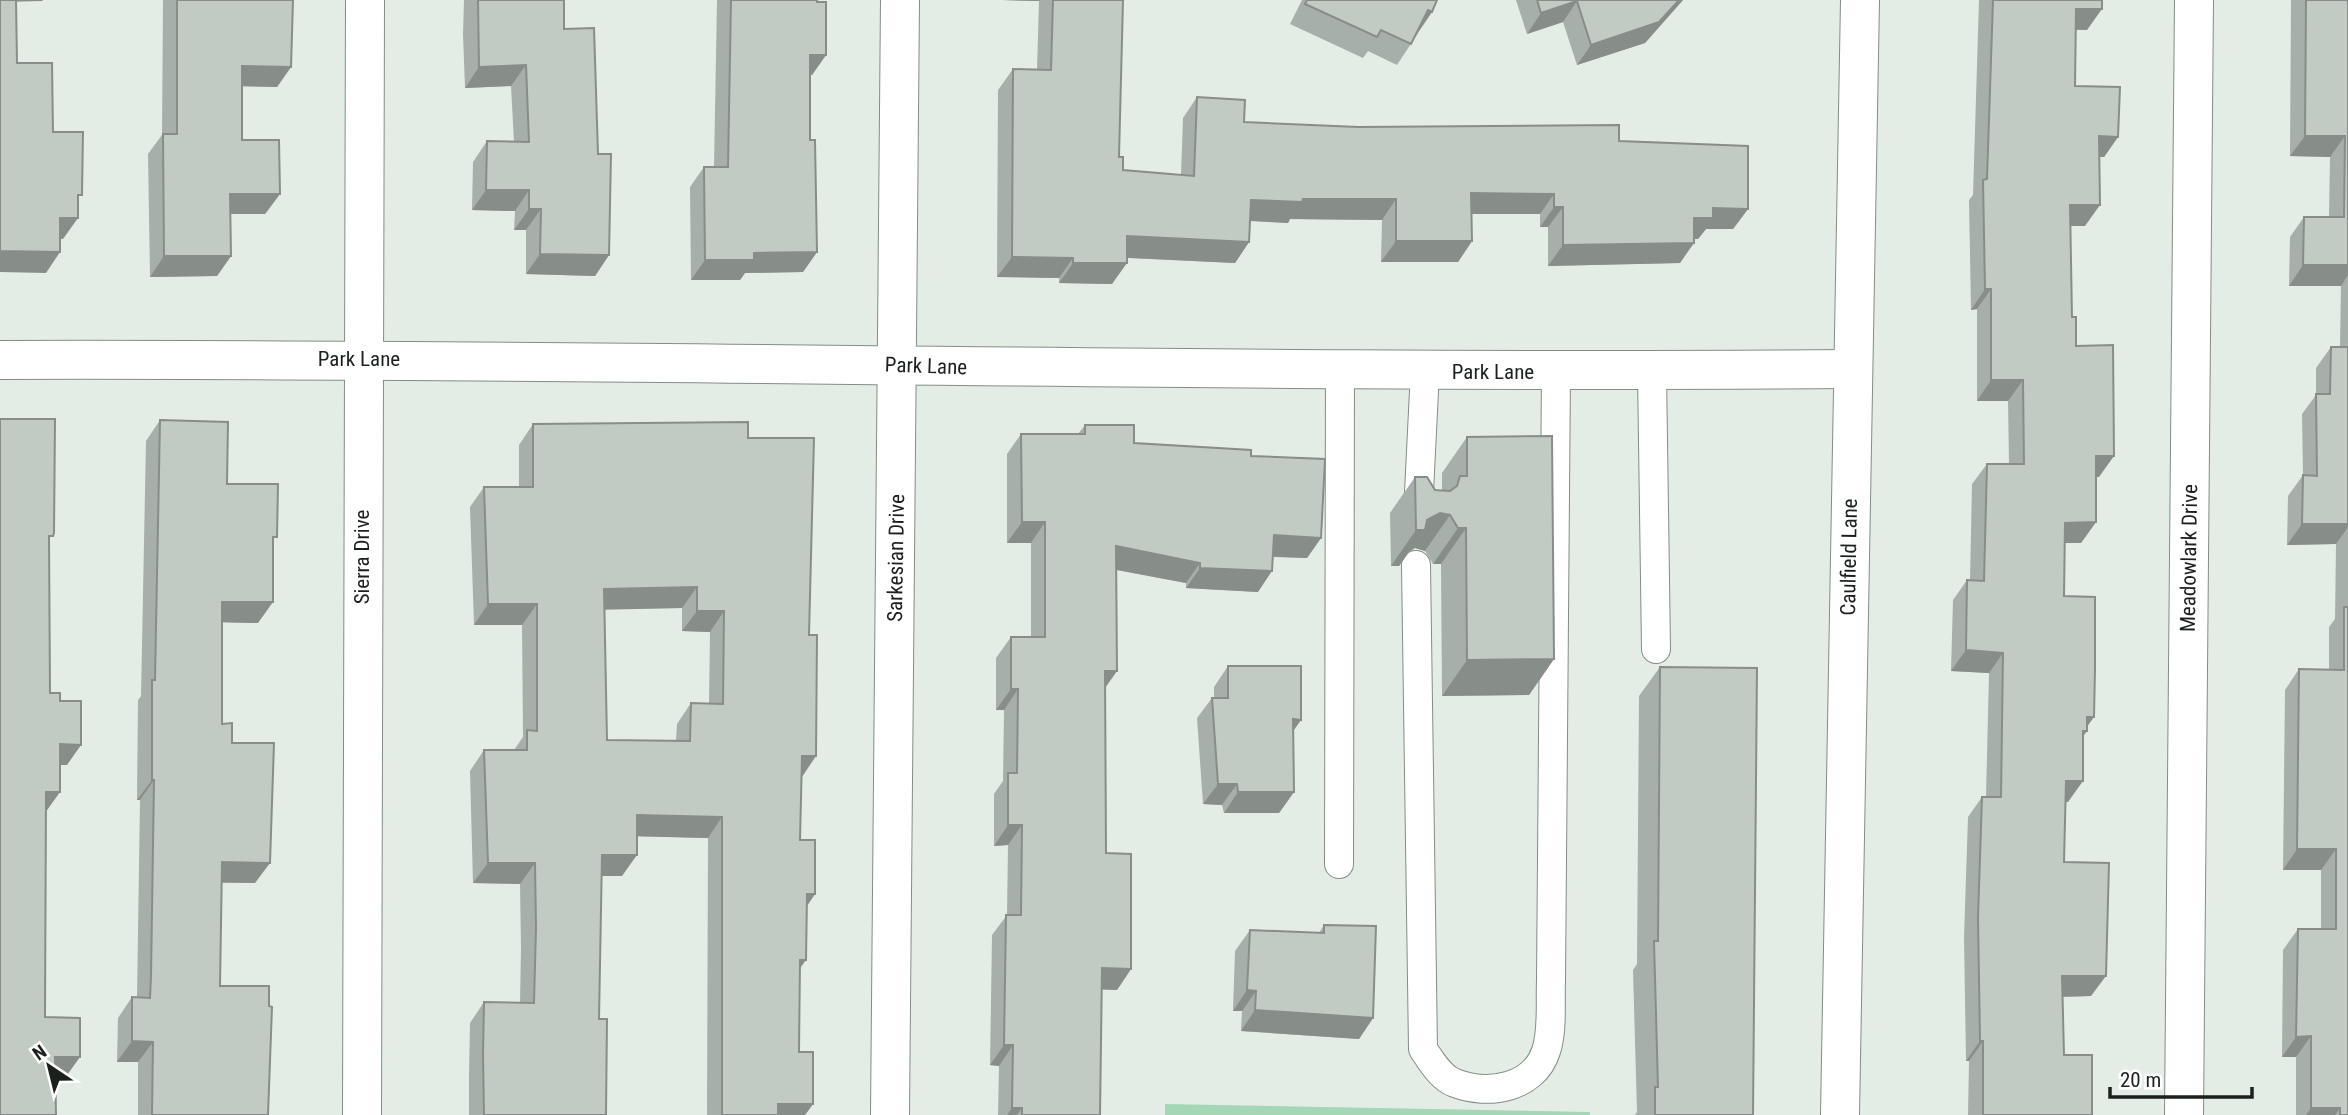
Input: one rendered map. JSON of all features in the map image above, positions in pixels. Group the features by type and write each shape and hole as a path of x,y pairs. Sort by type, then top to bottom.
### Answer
{"street":[{"name":"Sierra Drive","path":"362,1115 365,0"},
{"name":"Sarkesian Drive","path":"890,1115 900,0"},
{"name":"Caulfield Lane","path":"1840,1115 1860,0"},
{"name":"Meadowlark Drive","path":"2184,1115 2194,0"},
{"name":"Park Lane","path":"0,360 363,359 1556,372 1852,369"}],"lane":[{"path":"1339,863 1340,370"},
{"path":"1418,512 1425,371"},
{"path":"1653,371 1656,649"},
{"path":"1416,565 1423,1049 1434,1066 1454,1083 1480,1088 1513,1087 1530,1077 1546,1051 1552,981 1556,372"}],"green space":[{"path":"1165,1104 1590,1112 1590,1115 1165,1115"}],"building":[{"path":"0,0 16,0 17,63 52,63 53,132 83,132 82,195 78,195 78,218 60,218 60,252 0,251"},
{"path":"177,0 293,0 291,67 242,66 242,140 279,140 280,194 230,194 231,256 164,256 163,134 177,134"},
{"path":"478,0 564,0 564,29 594,28 598,154 611,154 609,255 540,254 541,209 529,209 529,190 486,190 487,141 529,142 526,65 479,67"},
{"path":"731,0 826,2 826,55 810,55 810,140 815,140 817,252 754,253 754,260 705,260 704,167 728,167"},
{"path":"1053,0 1123,0 1119,157 1123,157 1123,170 1194,176 1197,97 1245,100 1244,122 1358,127 1619,125 1619,141 1748,146 1748,209 1713,208 1713,218 1694,218 1694,243 1563,245 1563,207 1554,207 1554,194 1471,193 1472,241 1396,241 1396,199 1303,199 1302,202 1251,200 1249,242 1127,236 1127,263 1073,263 1073,258 1012,257 1013,69 1051,70"},
{"path":"1307,0 1437,0 1432,12 1428,10 1411,44 1381,30 1377,37 1305,4"},
{"path":"1537,0 1679,0 1659,22 1591,45 1577,1 1541,13"},
{"path":"1993,0 2102,0 2102,9 2076,9 2075,86 2120,87 2118,137 2099,136 2100,205 2070,205 2072,317 2076,317 2076,346 2113,345 2114,456 2096,456 2096,522 2065,523 2064,596 2095,597 2095,669 2094,717 2087,717 2087,731 2083,731 2083,781 2066,781 2064,862 2109,863 2106,976 2062,976 2064,1055 2092,1055 2092,1115 1983,1115 1978,917 1982,797 2001,797 2003,653 1966,650 1967,580 1984,581 1987,464 2024,464 2023,380 1991,380 1991,289 1985,289 1983,180 1987,179"},
{"path":"2306,0 2348,0 2348,265 2303,265 2304,217 2344,217 2345,136 2305,136"},
{"path":"2331,347 2348,347 2348,524 2302,524 2303,475 2317,476 2316,394 2330,394"},
{"path":"0,419 55,419 54,533 49,536 50,693 60,693 60,701 81,701 81,745 60,744 60,792 46,792 45,1017 80,1018 80,1057 55,1057 56,1115 0,1115"},
{"path":"160,420 228,422 227,484 278,484 277,537 273,537 273,602 222,602 222,724 232,723 232,743 274,743 270,863 222,862 220,986 269,986 269,1006 272,1007 268,1115 152,1115 153,1042 132,1041 132,997 150,998 151,976 154,780 152,680 155,680"},
{"path":"748,422 748,438 814,438 809,635 817,635 816,756 802,756 800,840 815,840 815,894 807,894 806,960 800,960 799,1052 813,1052 813,1104 778,1104 778,1115 722,1115 722,817 637,815 637,855 602,855 599,1019 607,1019 606,1115 484,1115 484,1002 534,1003 535,863 488,863 484,750 527,750 527,730 537,731 537,604 488,604 484,487 533,487 533,424","holes":["697,587 697,611 724,611 723,704 691,703 690,741 607,740 604,589"]},
{"path":"1085,425 1134,425 1134,443 1251,450 1251,456 1325,459 1321,538 1274,535 1272,571 1200,568 1200,563 1116,546 1117,671 1105,671 1106,853 1131,854 1131,969 1102,968 1100,1115 1022,1115 1022,1108 1012,1108 1013,1045 1004,1045 1006,915 1021,915 1022,825 1008,825 1008,773 1017,773 1018,689 1011,689 1011,637 1045,637 1045,522 1022,522 1021,434 1085,434"},
{"path":"1552,436 1554,659 1467,660 1466,528 1458,528 1450,515 1440,513 1427,520 1425,530 1416,530 1415,477 1427,477 1435,490 1450,491 1457,486 1460,476 1467,476 1467,437"},
{"path":"2344,607 2348,607 2348,1115 2340,1115 2340,1108 2311,1108 2311,1036 2296,1037 2298,929 2336,929 2336,849 2297,849 2299,669 2344,670"},
{"path":"1228,666 1301,666 1301,720 1293,719 1294,792 1238,792 1237,784 1218,784 1212,698 1228,698"},
{"path":"1660,667 1757,668 1753,1115 1655,1115 1655,1087 1658,1087 1654,941 1658,941"},
{"path":"1324,925 1376,926 1373,1018 1255,1010 1256,991 1247,990 1250,930 1324,933"}]}
